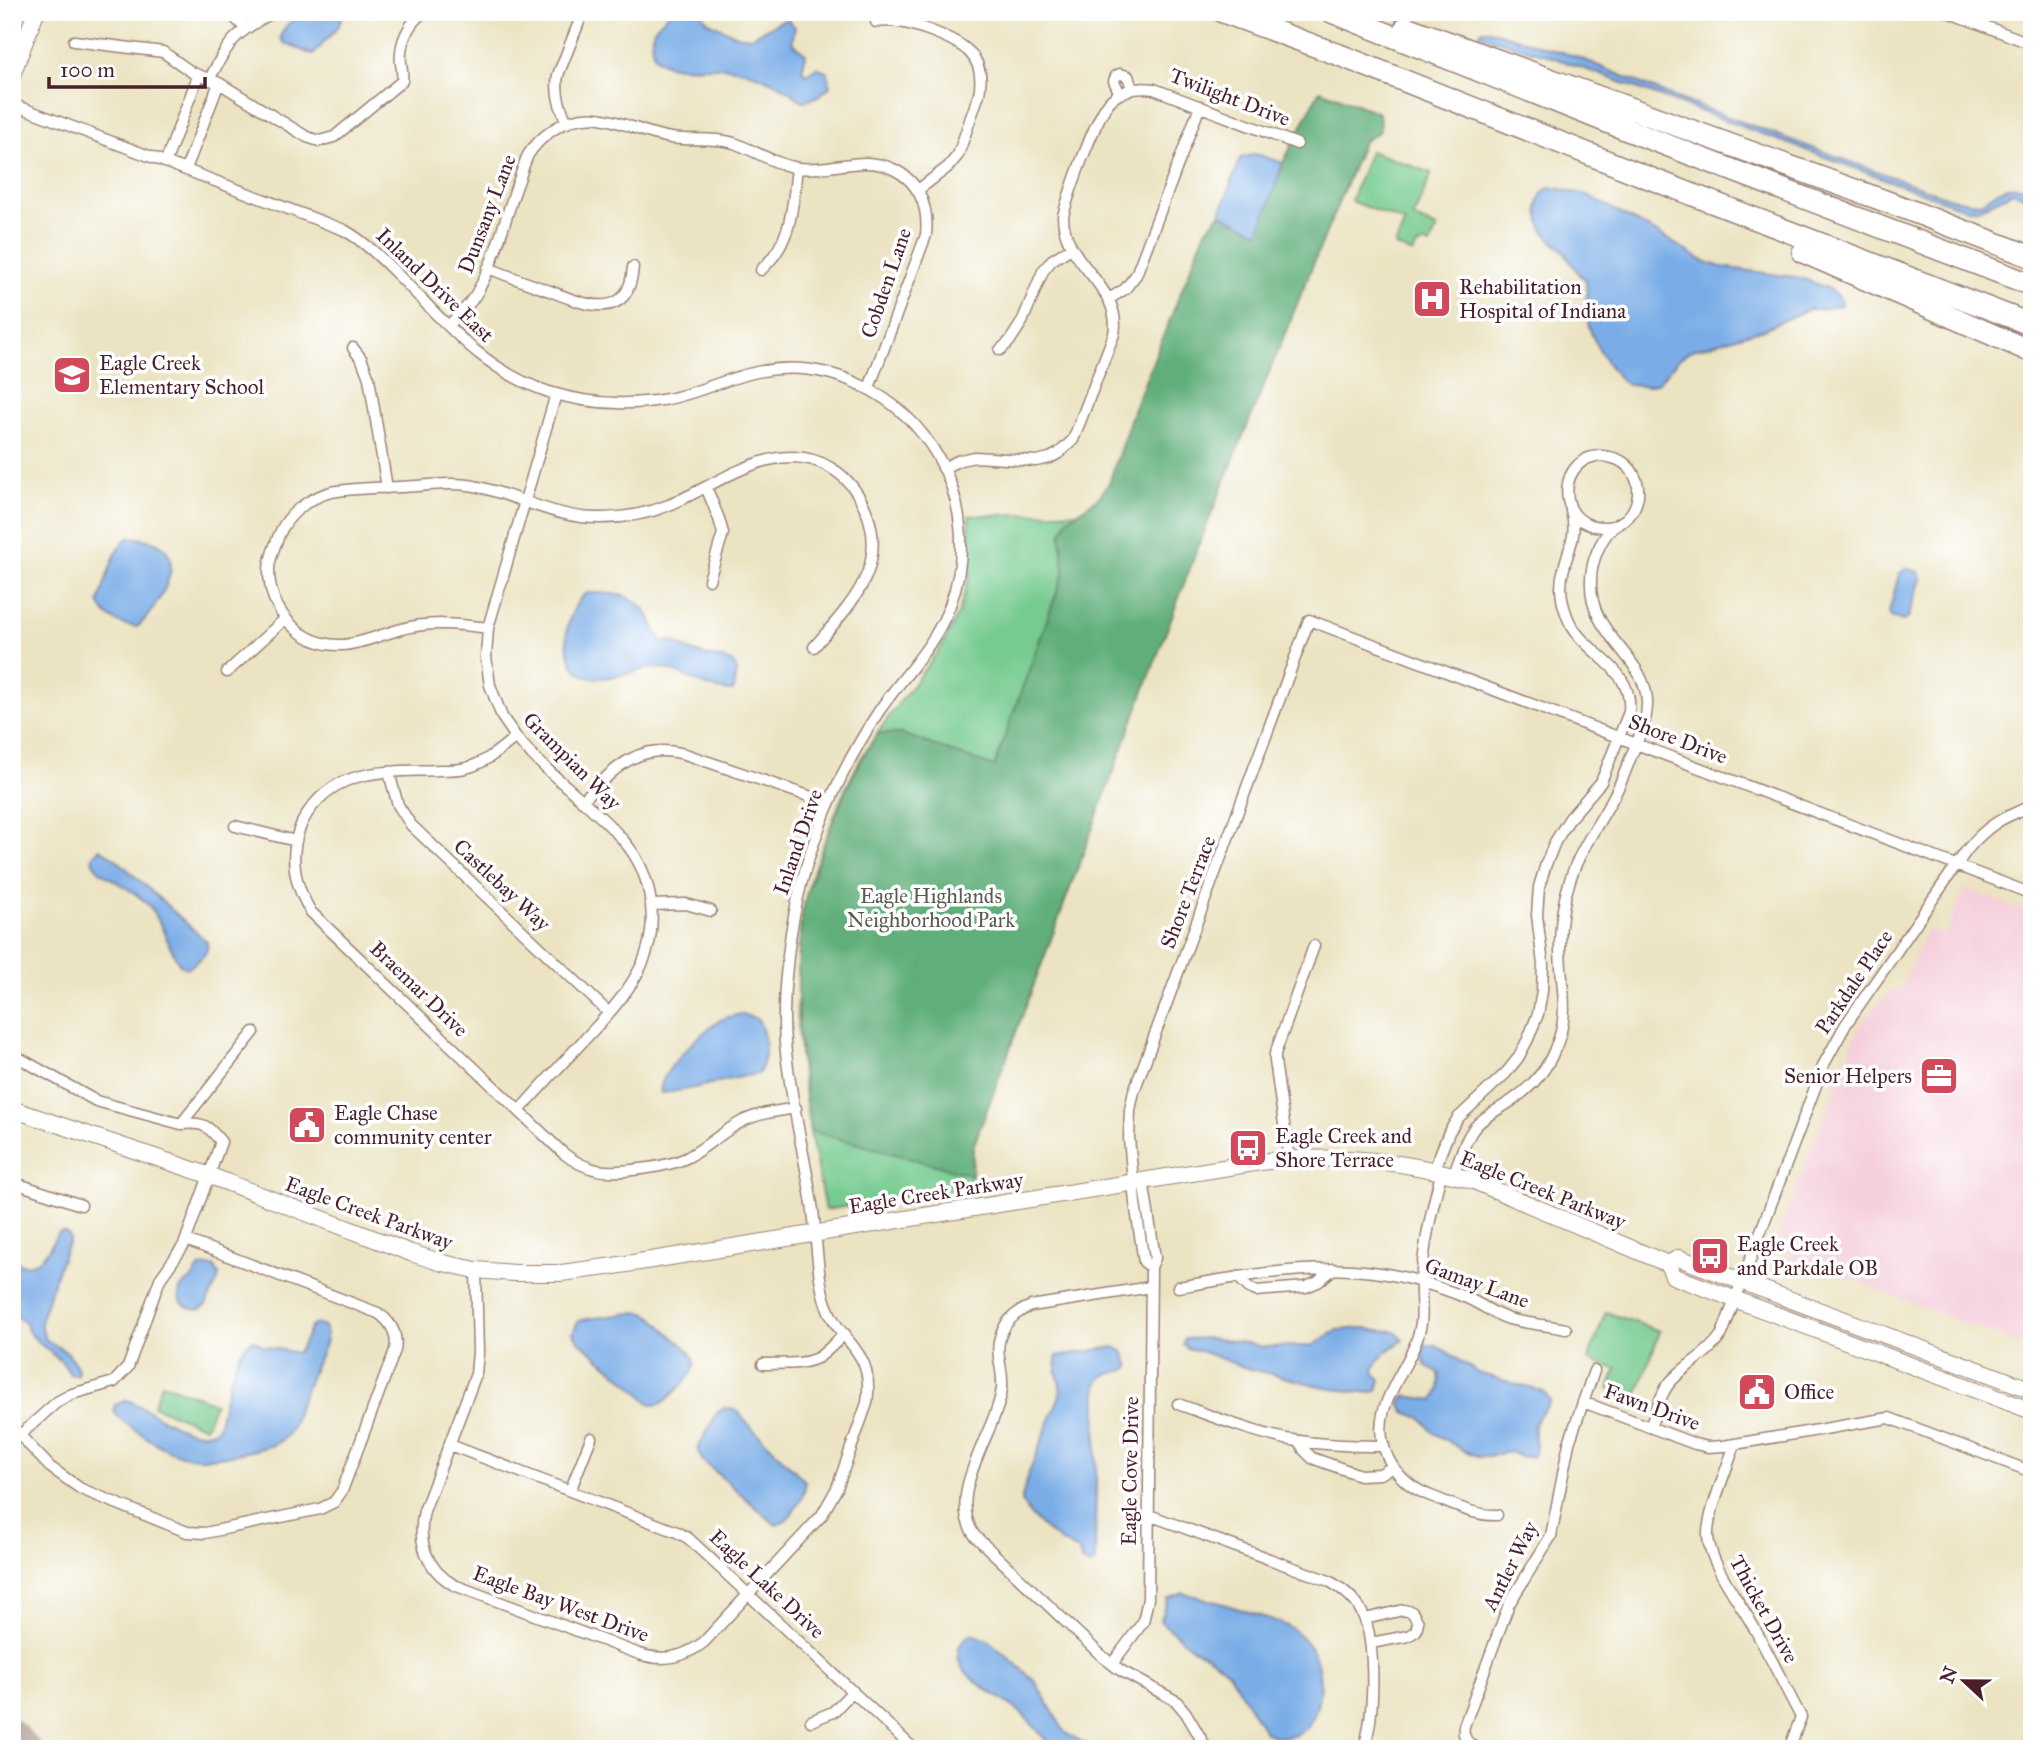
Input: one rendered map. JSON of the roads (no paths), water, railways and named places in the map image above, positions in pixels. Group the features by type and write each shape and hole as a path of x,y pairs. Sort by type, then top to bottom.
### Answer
{"highway":[{"path":"1223,12 2032,326"},
{"path":"1332,12 1643,136 2032,285"},
{"path":"1366,12 2032,257"},
{"path":"1644,176 1707,215 1811,255 2032,352"}],"main road":[{"path":"12,75 36,12"},
{"name":"Eagle Creek Parkway","path":"12,1109 208,1175 411,1254 476,1270 529,1273 591,1270 1138,1180 1289,1158 1369,1160 1443,1172 1494,1189 1668,1264 1673,1276 2032,1411"},
{"name":"Eagle Creek Parkway","path":"1668,1264 1679,1258 2032,1390"}],"street":[{"path":"229,12 245,28"},
{"path":"166,161 226,48 245,28 274,12"},
{"path":"74,41 163,52 318,141 328,140 336,135 402,81 401,55 404,40 410,26 424,12"},
{"path":"583,12 556,86 559,104 567,123 582,118 602,118 661,136 728,141 797,168 865,162 879,164 901,173 918,190 948,167 958,155 979,94 979,70 971,52 955,40 907,22 876,22"},
{"path":"1948,12 2032,44"},
{"path":"943,468 971,457 1041,460 1059,453 1070,444 1077,432 1114,334 1115,318 1109,299 1071,248 1064,233 1064,212 1101,114 1120,94 1132,89 1128,76 1120,74 1114,80 1120,94"},
{"path":"186,169 209,79"},
{"name":"Twilight Drive","path":"1132,89 1148,88 1160,91 1297,144"},
{"name":"Inland Drive East","path":"12,104 331,224 353,235 376,253 462,342 496,368 556,394 604,403 647,402 685,395 755,372 784,369 832,374 869,388 897,407 914,424 934,451 954,494"},
{"path":"1109,299 1125,289 1138,272 1200,106"},
{"name":"Dunsany Lane","path":"448,326 470,304 482,284 529,154 545,135 567,123"},
{"path":"761,270 779,251 788,233 797,168"},
{"name":"Cobden Lane","path":"869,388 925,240 926,209 918,190"},
{"path":"1000,350 1009,342 1022,322 1043,271 1052,260 1071,248"},
{"path":"488,268 582,304 603,306 623,298 632,281 633,267"},
{"path":"353,348 362,360 369,378 387,488"},
{"name":"Grampian Way","path":"519,1111 609,1013 631,985 646,954 651,930 651,905 645,877 632,851 617,833 516,737 502,717 486,666 488,628 556,394"},
{"path":"488,628 462,624 426,624 354,644 331,645 307,637 285,619 272,594 269,565 282,529 290,517 308,502 335,491 462,485 482,488 570,516 618,518 661,508 765,460 788,456 805,458 826,465 855,491 867,513 873,551 869,570 856,598 814,647"},
{"path":"1497,1515 1475,1513 1422,1493 1408,1483 1394,1468 1384,1446 1381,1428 1383,1410 1415,1342 1420,1325 1421,1282 1430,1215 1443,1172 1448,1132 1458,1118 1506,1073 1528,1039 1538,1014 1543,986 1537,915 1539,887 1557,838 1576,810 1601,782 1630,709 1627,687 1620,675 1574,631 1561,593 1562,575 1574,540 1574,523 1570,509 1567,497 1569,478 1577,467 1597,456 1618,459 1634,474 1637,500 1631,513 1614,526 1590,526 1576,517 1570,509"},
{"path":"706,486 723,533 709,580"},
{"name":"Inland Drive","path":"845,1334 829,1313 824,1299 785,1040 787,963 802,883 829,803 863,737 927,649 949,608 957,582 961,548 954,494"},
{"path":"1443,1172 1476,1126 1528,1088 1554,1054 1565,1015 1560,946 1568,885 1583,848 1615,794 1647,713 1645,688 1636,670 1602,625 1593,606 1591,577 1594,562 1602,542 1614,526"},
{"path":"228,672 285,619"},
{"name":"Shore Drive","path":"1310,620 2032,894"},
{"name":"Shore Terrace","path":"1138,1180 1129,1123 1136,1086 1310,620"},
{"name":"Braemar Drive","path":"516,737 488,758 467,768 361,775 330,789 309,810 296,841 293,861 295,876 311,912 519,1111 575,1161 593,1169 612,1171 679,1162 743,1121 796,1108"},
{"path":"582,801 624,762 637,755 661,750 685,754 829,803"},
{"name":"Castlebay Way","path":"389,773 398,805 411,825 609,1013"},
{"name":"Parkdale Place","path":"1650,1427 1665,1389 1714,1345 1725,1327 1818,1078 1846,1024 1967,850 1981,834 1998,821 2032,804"},
{"path":"235,825 296,841"},
{"path":"651,905 686,904 711,911"},
{"path":"1289,1158 1275,1054 1314,946"},
{"path":"181,1124 254,1032"},
{"path":"12,1054 96,1101 181,1124 205,1125 221,1142 186,1240 160,1279 130,1364 122,1376 108,1385 72,1394 16,1431 54,1470 81,1489 187,1532 205,1533 320,1509 334,1502 342,1491 395,1350 396,1340 392,1327 378,1313 186,1240"},
{"name":"Eagle Cove Drive","path":"1112,1664 1140,1627 1147,1611 1151,1267 1144,1262 1135,1203 1138,1180"},
{"path":"12,1182 81,1205"},
{"name":"Gamay Lane","path":"1178,1287 1295,1269 1368,1272 1421,1282 1462,1296 1508,1319 1566,1329"},
{"path":"1238,1277 1256,1291 1302,1288 1318,1283 1334,1269"},
{"path":"450,1445 477,1367 476,1270"},
{"path":"1151,1287 1031,1306 1014,1315 1004,1326 998,1354 1001,1391 967,1488 965,1508 968,1524 975,1535 1112,1664 1176,1701 1207,1749"},
{"path":"763,1364 796,1363 814,1359 845,1334"},
{"name":"Eagle Bay West Drive","path":"450,1445 421,1525 425,1554 442,1577 458,1587 639,1654 659,1658 678,1656 697,1648 822,1515 834,1498 867,1403 869,1388 860,1355 845,1334"},
{"name":"Antler Way","path":"1478,1749 1468,1743 1464,1736 1464,1726 1509,1604 1551,1536 1569,1443 1594,1370"},
{"name":"Fawn Drive","path":"1583,1402 1708,1447 1889,1418 2032,1472"},
{"path":"1178,1404 1250,1429 1300,1441 1384,1446"},
{"path":"570,1491 591,1438"},
{"path":"1300,1441 1312,1458 1354,1473 1373,1476 1394,1468"},
{"name":"Thicket Drive","path":"1735,1444 1711,1517 1709,1545 1714,1559 1801,1717 1789,1749"},
{"name":"Eagle Lake Drive","path":"450,1445 683,1535 696,1544 914,1749"},
{"path":"1149,1515 1329,1581 1350,1596 1365,1619 1371,1643 1370,1723 1363,1749"},
{"path":"1365,1619 1403,1610 1412,1612 1418,1622 1416,1631 1408,1636 1371,1643"},
{"path":"811,1721 833,1712 853,1691"}],"water":[{"path":"303,12 344,12 338,27 313,55 286,44 281,39 286,27"},
{"path":"671,12 701,12 707,21 735,35 751,37 788,20 795,27 792,42 806,54 802,70 807,74 817,67 827,72 830,86 818,96 803,101 775,83 743,71 663,63 656,57 651,41 656,27"},
{"path":"1482,30 1490,30 1577,57 1671,96 1947,197 1977,203 1985,201 1999,190 2014,186 2032,192 2032,199 2013,192 1978,209 1966,209 1550,56 1489,38 1480,33"},
{"path":"1256,154 1283,163 1259,232 1220,214 1240,158"},
{"path":"1551,187 1587,195 1703,261 1721,267 1801,278 1837,294 1842,305 1809,309 1764,329 1689,351 1659,382 1648,386 1627,385 1608,363 1592,334 1587,317 1585,278 1580,276 1562,249 1541,226 1539,201 1546,189"},
{"path":"130,537 159,544 170,559 164,591 151,612 137,627 114,620 105,613 99,602 115,556 124,541"},
{"path":"1906,568 1919,572 1921,579 1908,618 1903,621 1891,617 1889,612 1899,574"},
{"path":"587,593 630,598 644,608 662,641 673,642 696,653 733,663 736,669 733,691 716,689 666,669 654,668 598,678 586,676 577,670 567,647 568,625 574,609"},
{"path":"100,849 116,859 207,942 207,950 199,960 188,968 181,966 155,913 134,893 105,875 95,865 92,860"},
{"path":"741,1014 758,1019 763,1033 765,1054 758,1074 661,1093 661,1085 666,1075 692,1043 719,1021"},
{"path":"57,1234 68,1234 70,1239 41,1324 45,1339 68,1353 78,1369 77,1375 70,1374 62,1362 39,1343 28,1331 26,1324 12,1312 12,1261 28,1265 34,1263 50,1248"},
{"path":"214,1266 219,1275 218,1280 206,1305 199,1310 183,1304 179,1297 182,1286 200,1267"},
{"path":"639,1312 654,1318 687,1348 694,1361 688,1379 669,1398 655,1405 645,1400 573,1333 581,1320"},
{"path":"316,1324 325,1327 325,1344 291,1429 273,1445 220,1457 194,1458 157,1444 114,1412 115,1405 127,1400 183,1429 206,1433 216,1430 235,1365 247,1345 254,1340 264,1346 297,1353 311,1327"},
{"path":"1366,1328 1394,1332 1403,1340 1385,1353 1378,1362 1374,1372 1380,1380 1377,1390 1371,1393 1332,1389 1243,1367 1187,1348 1183,1344 1185,1339 1209,1338 1262,1347 1312,1346 1337,1330"},
{"path":"1426,1345 1444,1350 1478,1373 1544,1392 1550,1401 1535,1423 1536,1447 1533,1456 1521,1457 1509,1452 1479,1457 1434,1433 1421,1418 1405,1412 1400,1403 1406,1396 1433,1400 1439,1392 1439,1373 1425,1365 1422,1351"},
{"path":"1114,1347 1123,1351 1130,1366 1104,1376 1097,1384 1095,1559 1089,1566 1081,1560 1079,1551 1039,1524 1021,1501 1028,1475 1060,1395 1057,1356"},
{"path":"724,1408 739,1412 805,1481 800,1501 781,1523 776,1525 702,1460 698,1452 717,1413"},
{"path":"1183,1593 1280,1622 1292,1628 1304,1640 1315,1656 1320,1683 1316,1708 1305,1728 1296,1735 1284,1737 1266,1733 1228,1672 1161,1622 1168,1599"},
{"path":"969,1635 988,1640 1035,1681 1065,1733 1096,1749 1054,1749 1020,1712 973,1679 963,1669 958,1658 959,1647"}],"place":[{"name":"Rehabilitation Hospital of Indiana","path":"1432,299"},
{"name":"Eagle Creek Elementary School","path":"72,375"},
{"name":"Senior Helpers","path":"1939,1076"},
{"name":"Eagle Chase community center","path":"307,1125"},
{"name":"Eagle Creek and Shore Terrace","path":"1248,1148"},
{"name":"Eagle Creek and Parkdale OB","path":"1710,1256"},
{"name":"Office","path":"1757,1392"}],"park label":[{"name":"Eagle Highlands Neighborhood Park","path":"931,908"}]}
